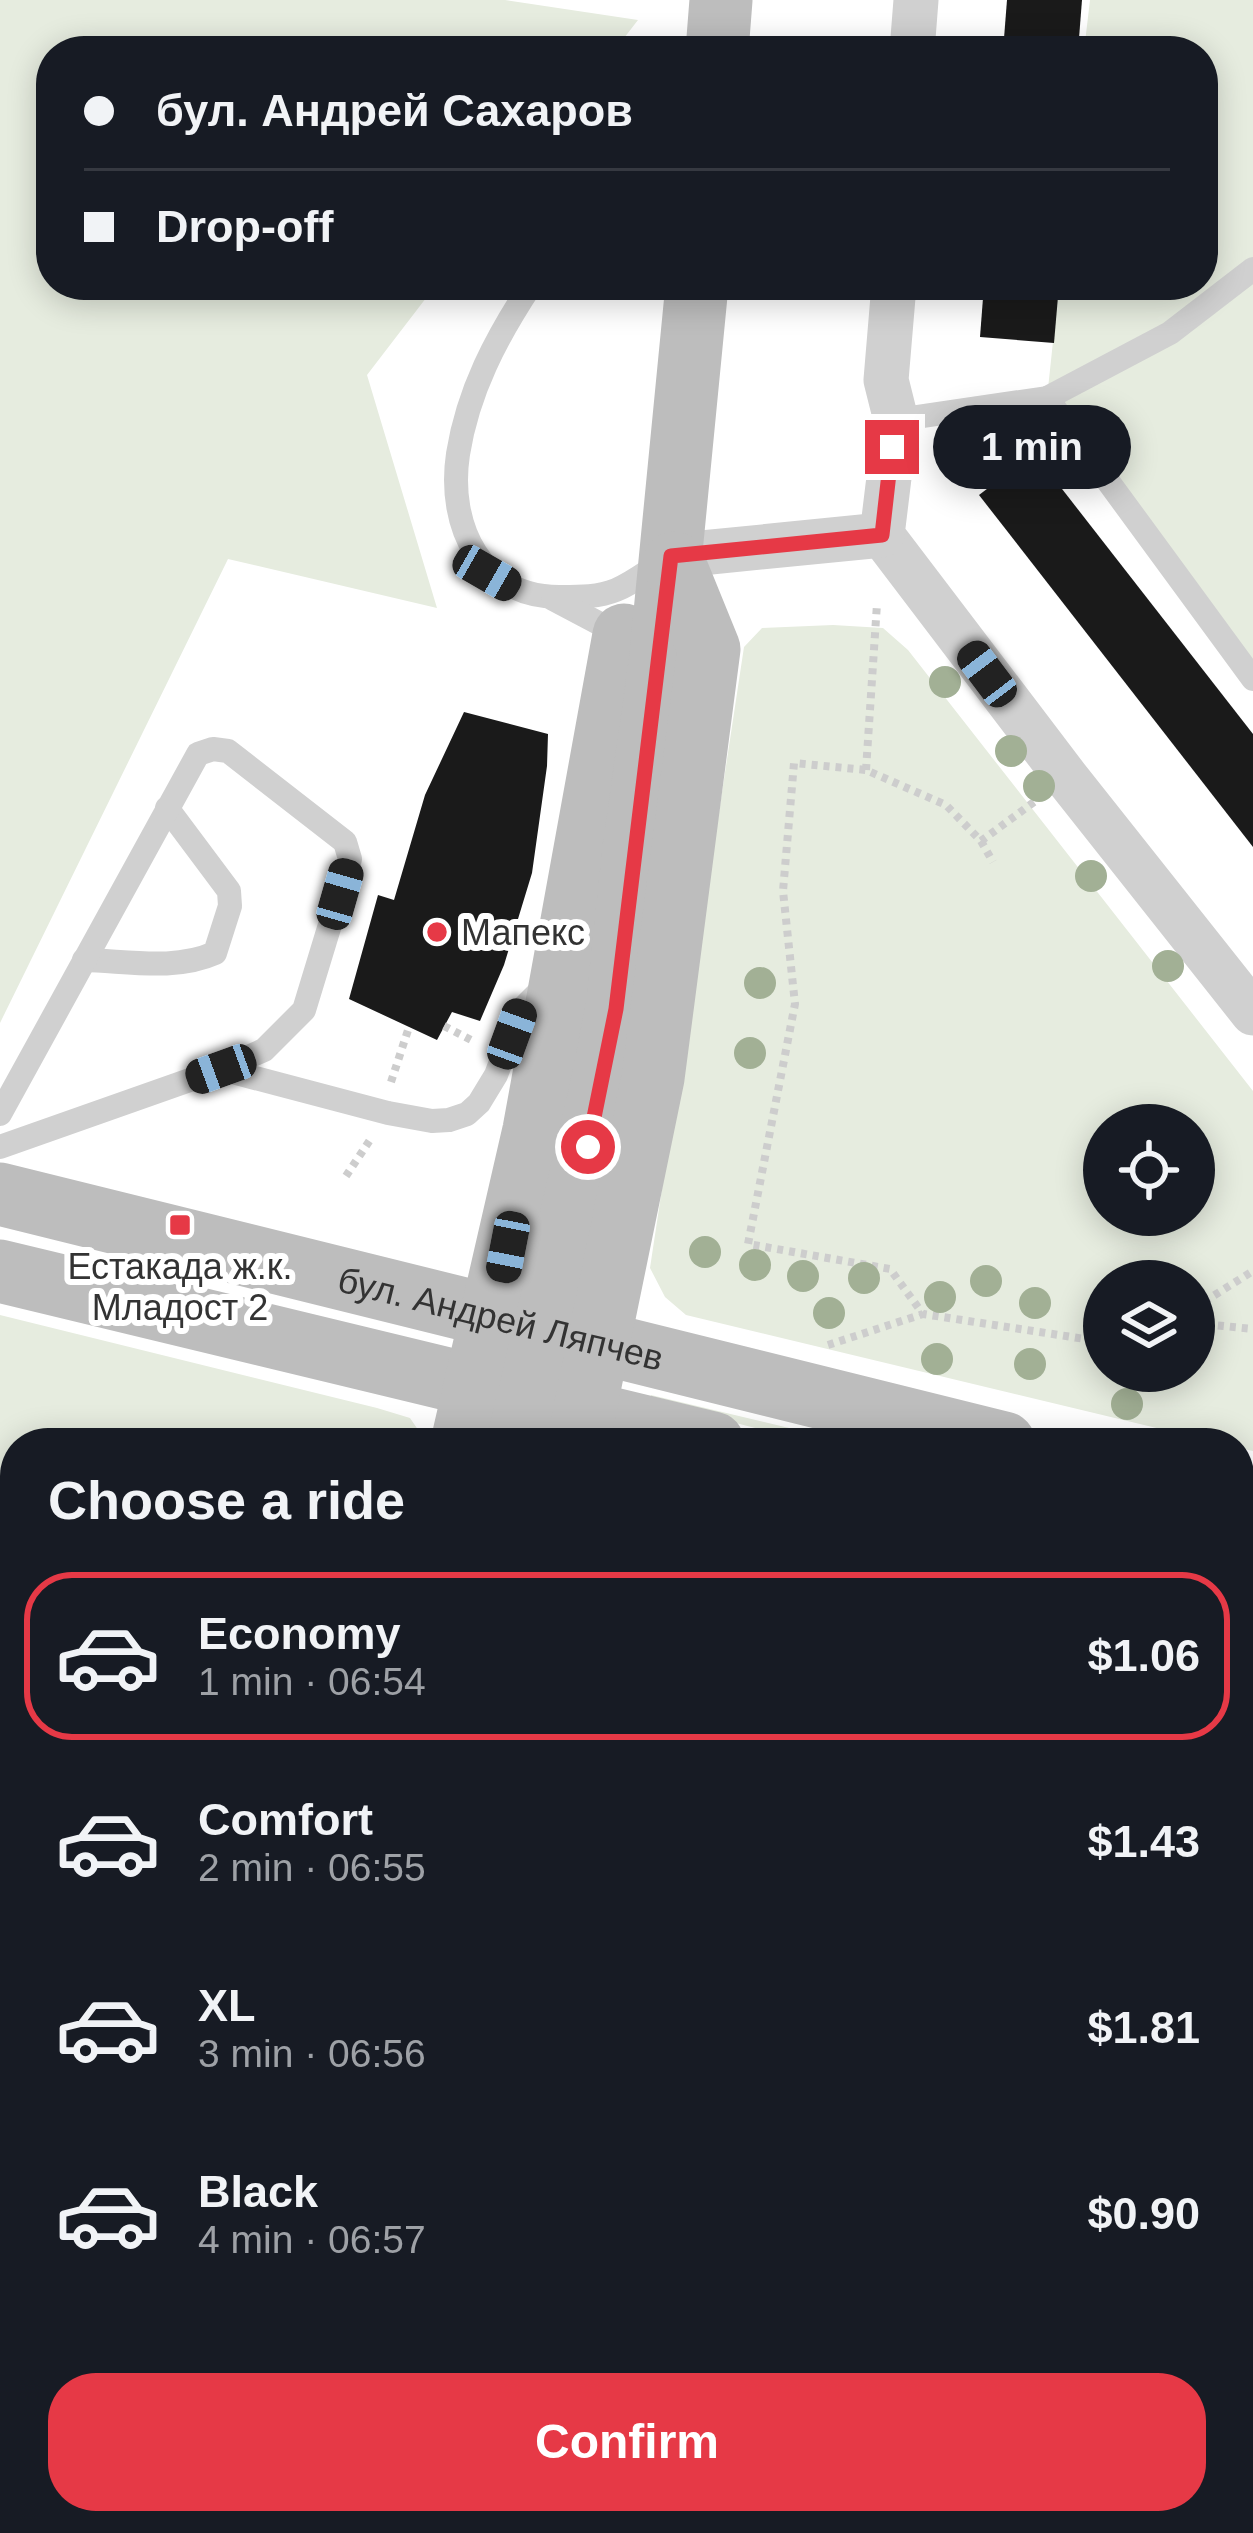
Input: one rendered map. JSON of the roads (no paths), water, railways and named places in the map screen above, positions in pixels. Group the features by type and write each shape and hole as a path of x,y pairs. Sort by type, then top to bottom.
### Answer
{"main road":[{"path":"522,1428 616,1009 671,556 696,300"},
{"path":"469,1414 534,1130 623,636 671,556"},
{"path":"581,1427 653,1078 709,649 671,556"},
{"name":"бул. Андрей Ляпчев","path":"0,1195 943,1428"},
{"name":"бул. Андрей Ляпчев","path":"0,1271 469,1414 581,1427"}],"street":[{"path":"913,36 916,0"},
{"path":"893,300 886,380 896,420 882,535 1253,1013"},
{"path":"671,556 882,535"}],"lane":[{"path":"1218,296 1253,269"},
{"path":"520,300 494,341 471,400 458,458 458,503 469,540 487,573 518,591 551,598 588,597 615,591 671,556"},
{"path":"896,420 1047,398 1170,334 1213,300"},
{"path":"1047,398 1253,679"},
{"path":"551,598 623,636"},
{"path":"0,1114 198,754 228,751 344,842 350,859 304,1010 264,1050 0,1148"},
{"path":"84,960 174,963 215,953 230,906 229,891 167,808"},
{"path":"221,1069 388,1113 449,1120 467,1114 479,1103 496,1075 520,1010 560,972"}],"place":[{"name":"Мапекс","path":"437,932"},
{"name":"Естакада ж.к. Младост 2","path":"180,1225"}]}
